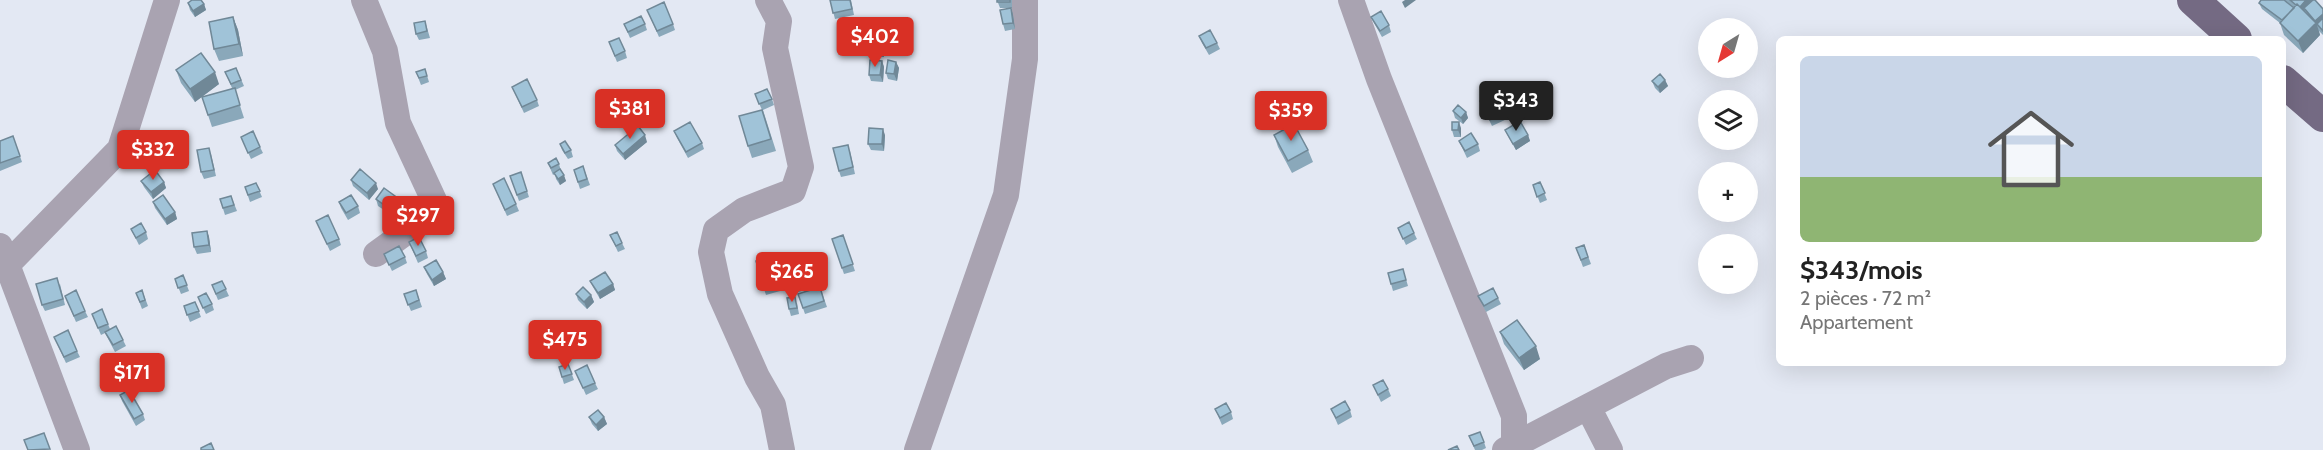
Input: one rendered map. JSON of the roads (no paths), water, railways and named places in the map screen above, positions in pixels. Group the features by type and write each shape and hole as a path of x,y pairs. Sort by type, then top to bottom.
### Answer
{"main road":[{"path":"2193,0 2233,36"},
{"path":"2286,84 2323,116"}],"street":[{"path":"77,450 4,255 120,149 167,0"},
{"path":"364,0 384,51 398,123 438,209 376,254"},
{"path":"768,0 779,21 775,48 801,167 793,191 744,210 716,230 711,252 720,294 757,377 773,405 782,450"},
{"path":"917,450 1006,195 1025,59 1025,0"},
{"path":"1352,0 1379,79 1514,416 1511,448"},
{"path":"1511,448 1666,366 1691,358"},
{"path":"1588,407 1610,450"}]}
